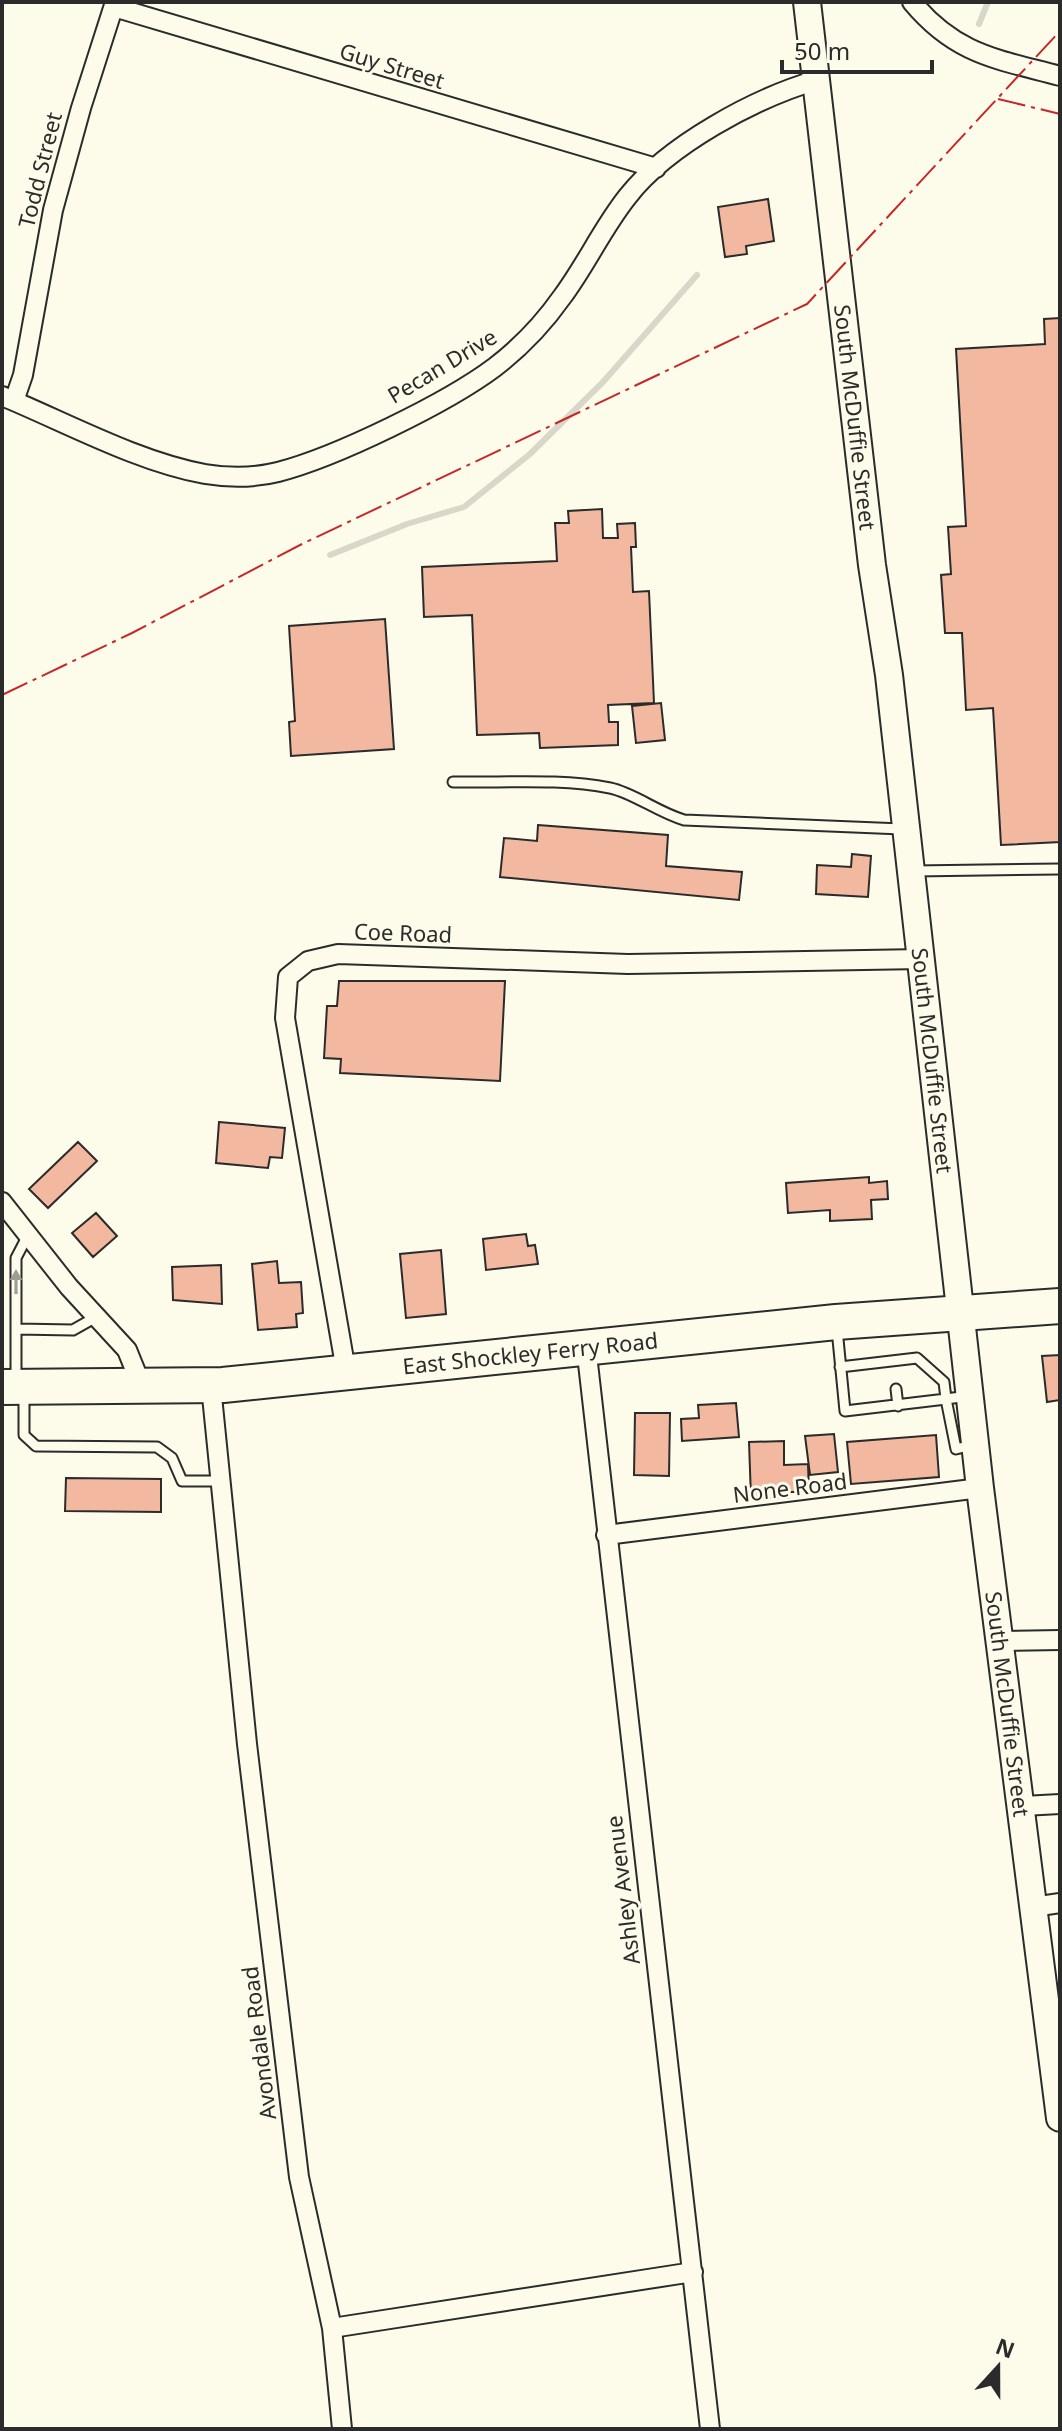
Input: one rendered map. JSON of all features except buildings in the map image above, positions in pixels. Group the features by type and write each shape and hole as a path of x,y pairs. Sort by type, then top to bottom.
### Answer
{"highway":[{"name":"East Shockley Ferry Road","path":"14,1387 211,1386 961,1310 1060,1306"}],"street":[{"path":"912,2 950,40 974,53 1060,76"},
{"name":"South McDuffie Street","path":"806,3 922,959 961,1310 958,1397 975,1445 1060,2118"},
{"name":"Guy Street","path":"114,4 656,168"},
{"name":"Todd Street","path":"8,398 23,375 53,210 114,4"},
{"name":"Pecan Drive","path":"8,398 140,453 203,473 233,477 280,472 386,428 494,368 538,328 626,197 656,168 727,118 771,96 817,80"},
{"name":"Coe Road","path":"346,1371 285,1018 288,977 308,961 338,954 628,964 922,959"},
{"path":"2,1202 127,1350 142,1387"},
{"name":"Ashley Avenue","path":"586,1346 710,2429"},
{"name":"Avondale Road","path":"211,1386 247,1744 299,2177 332,2328 342,2429"},
{"name":"None Road","path":"606,1535 980,1488"},
{"path":"1001,1641 1060,1640"},
{"path":"1023,1806 1060,1804"},
{"path":"1033,1907 1060,1903"},
{"path":"332,2328 693,2272"}],"lane":[{"path":"453,782 572,784 612,788 634,796 657,812 684,820 906,829"},
{"path":"911,871 1060,869"},
{"path":"28,1235 16,1258 14,1387 24,1435 36,1446 157,1447 172,1458 182,1481 221,1481"},
{"path":"17,1329 73,1330 96,1317"},
{"path":"836,1322 845,1411 958,1397"},
{"path":"840,1367 917,1358 958,1397"},
{"path":"896,1389 898,1406"}],"waterway":[{"path":"979,24 988,2"},
{"path":"330,555 407,524 464,507 530,454 603,382 697,275"}],"power":[{"path":"2,695 132,633 302,544 807,304 1060,31"},
{"path":"998,99 1060,114"}]}
